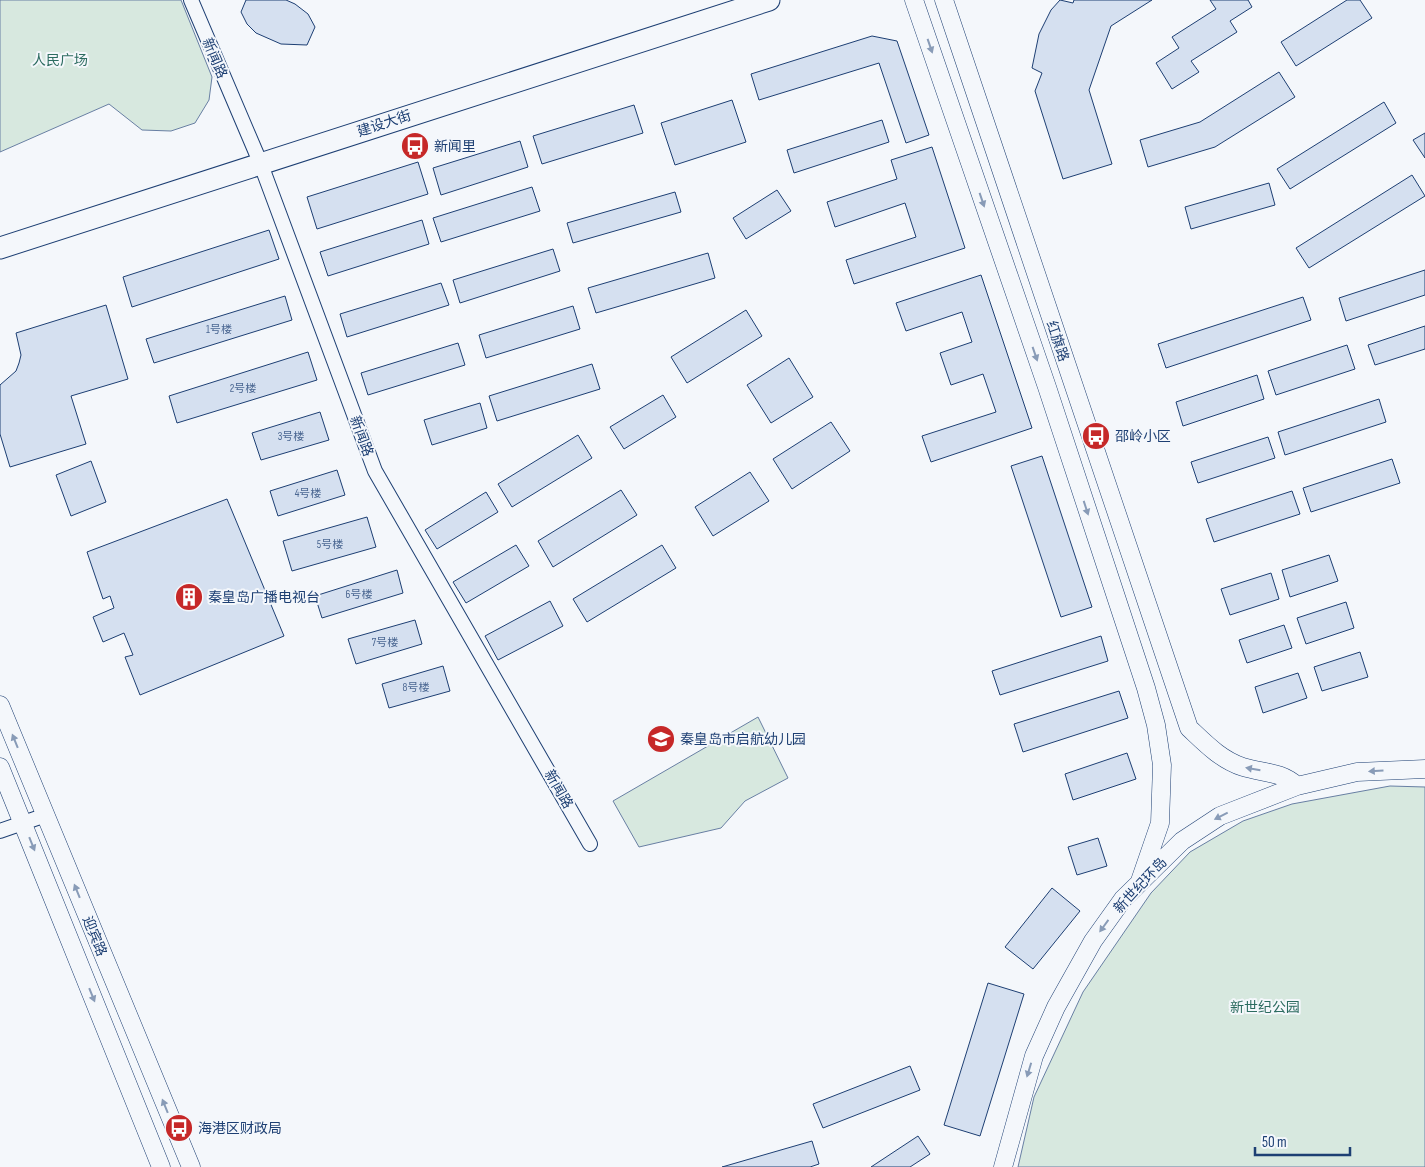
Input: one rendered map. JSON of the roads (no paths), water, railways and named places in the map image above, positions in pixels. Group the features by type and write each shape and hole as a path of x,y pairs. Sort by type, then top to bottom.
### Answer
{"highway":[{"name":"建设大街","path":"0,248 260,162 769,0"}],"main road":[{"path":"914,0 1047,387 1146,688 1156,725 1162,766 1160,823 1140,881"},
{"name":"红旗路","path":"944,0 1189,728 1218,754 1242,767 1287,777 1297,786"},
{"name":"迎宾路","path":"0,705 190,1167"},
{"name":"迎宾路","path":"0,767 160,1167"},
{"name":"新世纪环岛","path":"1003,1167 1034,1056 1056,1007 1093,941 1124,899 1182,841 1220,816 1297,786 1357,772 1425,769"}],"street":[{"name":"新闻路","path":"191,0 260,162 375,471 590,844"},
{"path":"0,831 46,815"}],"place":[{"name":"新闻里","path":"415,146"},
{"name":"邵岭小区","path":"1096,436"},
{"name":"秦皇岛广播电视台","path":"189,597"},
{"name":"秦皇岛市启航幼儿园","path":"661,739"},
{"name":"海港区财政局","path":"179,1128"}],"park label":[{"name":"人民广场","path":"60,60"},
{"name":"新世纪公园","path":"1265,1007"}]}
